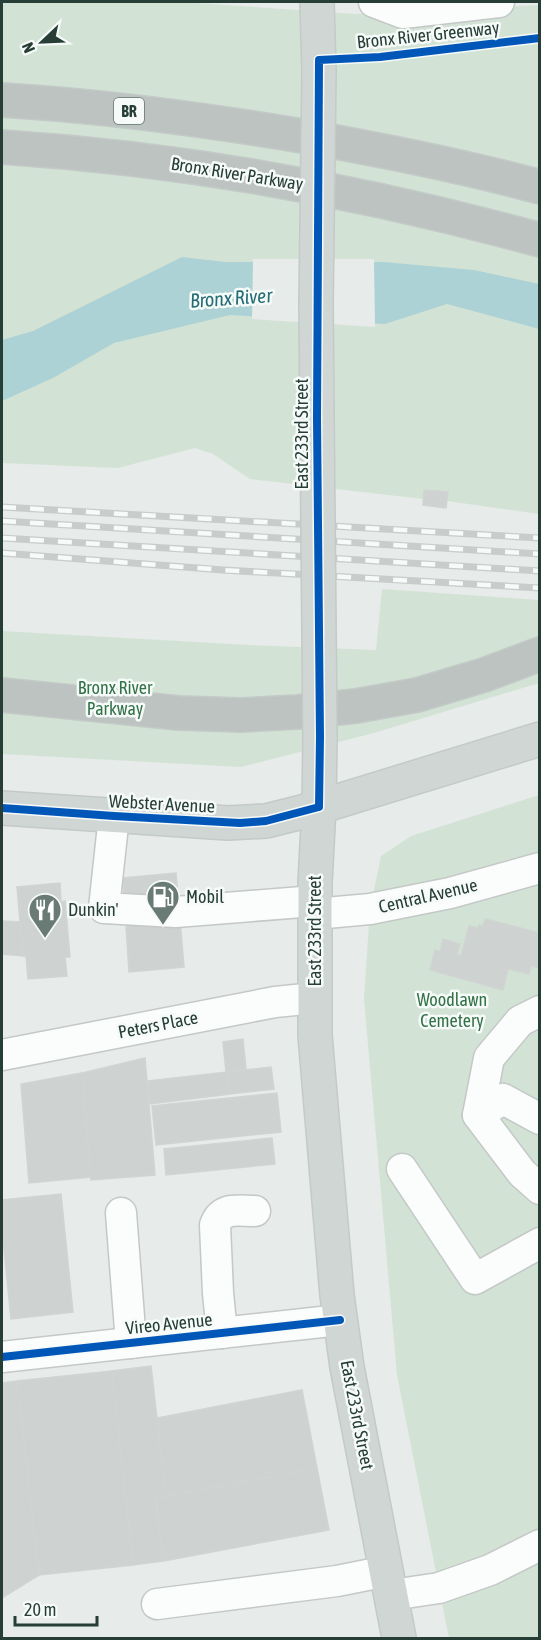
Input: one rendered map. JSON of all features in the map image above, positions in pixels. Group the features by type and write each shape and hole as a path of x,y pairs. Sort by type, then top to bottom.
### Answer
{"highway":[{"name":"BR","path":"2,99 210,121 370,147 459,166 540,187"},
{"name":"Bronx River Parkway","path":"2,147 117,157 266,177 418,208 540,240"},
{"path":"459,166 540,177"},
{"path":"2,695 179,713 242,715 298,712 417,695 484,675 540,654"}],"main road":[{"name":"East 233rd Street","path":"317,2 319,72 316,304 320,737 315,908 316,1047 340,1320 398,1638"},
{"name":"Webster Avenue","path":"2,808 228,823 278,819 540,739"}],"street":[{"path":"374,2 403,13 499,2"},
{"name":"Central Avenue","path":"114,816 104,908 176,912 315,908 370,909 439,895 540,868"},
{"name":"Peters Place","path":"2,1055 275,1002 315,998"},
{"path":"540,1011 520,1021 489,1058 478,1115 522,1173 540,1189"},
{"path":"478,1115 503,1099 540,1119"},
{"path":"402,1169 475,1280 540,1243"},
{"path":"222,1333 215,1225 222,1213 255,1211"},
{"path":"121,1213 131,1343"},
{"name":"Vireo Avenue","path":"2,1357 340,1320"},
{"path":"157,1604 337,1581 439,1588 490,1570 540,1545"}],"green space":[{"path":"2,2 182,2 356,14 539,5 539,514 447,501 425,490 423,499 250,479 213,454 195,448 118,468 2,463"},
{"name":"Bronx River Parkway","path":"382,589 539,600 539,683 374,733 241,767 2,754 2,631 376,650"},
{"name":"Woodlawn Cemetery","path":"539,795 539,1638 449,1638 397,1375 364,999 370,909 381,856 411,836"}],"water":[{"name":"Bronx River","path":"182,257 225,262 383,262 474,270 539,284 539,329 447,304 385,324 230,315 114,343 53,378 2,401 2,340 33,331"}],"pier":[{"path":"253,259 374,259 375,327 252,319"}],"building":[{"path":"424,490 448,492 446,508 423,505"},
{"path":"176,873 184,967 129,972 123,878"},
{"name":"Dunkin'","path":"60,883 61,902 65,901 70,957 65,957 67,976 28,979 26,956 23,956 17,887"},
{"path":"485,919 540,933 540,968 531,966 529,974 508,969 503,990 430,970 435,950 440,952 443,939 460,944 457,955 461,956 469,926 478,928 479,925 483,926"},
{"path":"2,921 20,922 23,956 2,954"},
{"path":"243,1039 246,1069 226,1072 223,1042"},
{"path":"145,1058 155,1175 91,1180 82,1073"},
{"path":"271,1067 274,1089 230,1094 227,1072"},
{"path":"227,1072 230,1094 150,1104 148,1081"},
{"path":"82,1073 91,1177 29,1183 21,1084"},
{"path":"277,1093 281,1132 156,1145 152,1106"},
{"path":"272,1138 275,1164 166,1175 164,1149"},
{"path":"61,1194 73,1312 11,1319 2,1230 2,1200"},
{"path":"151,1366 166,1497 156,1498 163,1561 133,1565 112,1371"},
{"path":"112,1371 133,1565 39,1575 17,1381"},
{"path":"17,1381 39,1575 2,1598 2,1383"},
{"path":"302,1390 317,1468 166,1497 157,1418"},
{"path":"317,1468 329,1530 163,1561 156,1498"}],"railway":[{"path":"2,507 540,538"},
{"path":"2,521 540,554"},
{"path":"2,538 540,571"},
{"path":"2,553 223,570 540,588"}],"cycle path":[{"name":"Bronx River Greenway","path":"2,808 240,823 266,821 319,807 317,418 319,60 380,57 540,38"},
{"path":"2,1357 340,1320"}],"place":[{"name":"Mobil","path":"163,926"},
{"name":"Dunkin'","path":"45,939"}]}
